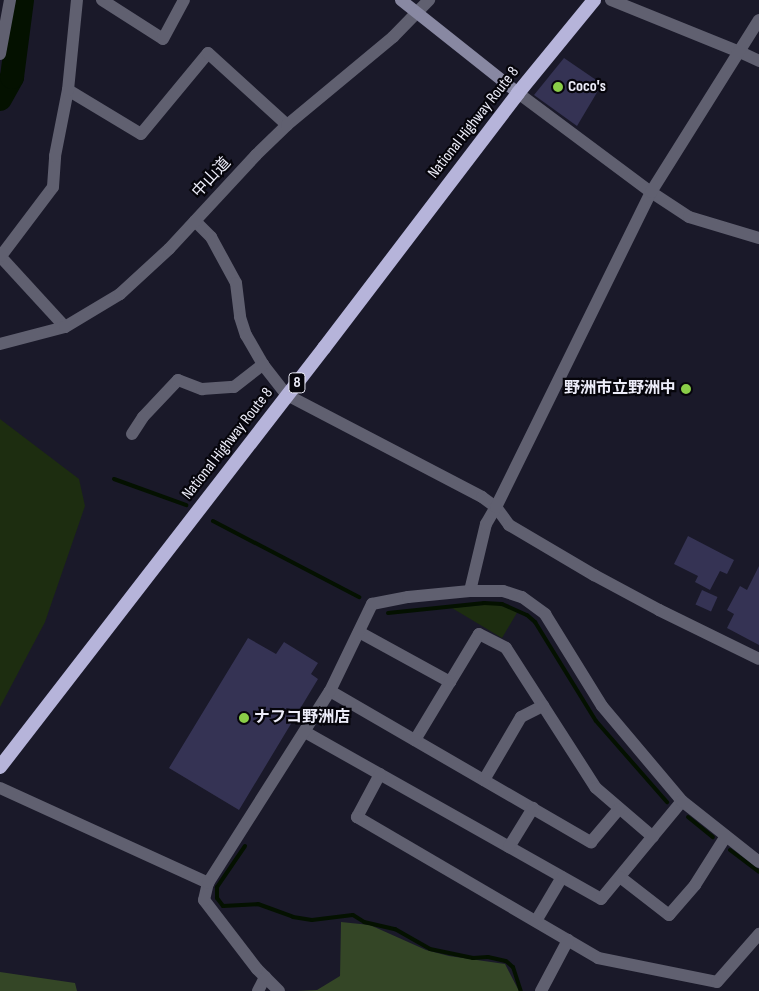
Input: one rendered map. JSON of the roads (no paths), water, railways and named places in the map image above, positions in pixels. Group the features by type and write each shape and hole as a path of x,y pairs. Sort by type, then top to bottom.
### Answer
{"highway":[{"name":"National Highway Route 8","path":"0,767 518,93 594,0"}],"main road":[{"path":"401,0 518,93"}],"street":[{"path":"65,327 0,256 53,187 55,156 68,90 77,0"},
{"path":"102,0 164,39 184,0"},
{"name":"中山道","path":"0,344 65,327 120,294 147,271 256,155 418,13 429,0"},
{"path":"611,0 759,61"},
{"path":"0,54 6,10"},
{"path":"470,591 486,524 650,192 759,20"},
{"path":"68,90 142,134 208,53 288,125"},
{"path":"518,93 650,192 689,217 759,238"},
{"path":"195,221 211,237 236,283 240,317 246,336 263,364 287,395 482,497 496,507 509,525 586,570 659,610 759,659"},
{"path":"132,434 143,417 178,380 202,389 234,387 263,364"},
{"path":"279,991 265,977 204,900 208,883 330,691 372,604 408,597 470,591 503,591 522,597 544,614 602,706 682,801 759,862"},
{"path":"359,632 450,682"},
{"path":"415,740 479,634 506,648 596,788 652,837"},
{"path":"330,691 591,842 620,809"},
{"path":"484,780 521,717 544,706"},
{"path":"305,732 601,899 682,801"},
{"path":"380,774 357,816 598,958 717,982 759,934"},
{"path":"0,788 208,883"},
{"path":"509,847 533,808"},
{"path":"620,877 669,915 696,885 726,836"},
{"path":"536,921 562,877"},
{"path":"541,991 568,940"},
{"path":"258,991 265,977"}],"waterway":[{"path":"0,99 12,77 22,0"},
{"path":"114,479 186,505"},
{"path":"213,521 359,597"},
{"path":"388,613 484,603 502,604 527,615 535,622 596,721 667,802"},
{"path":"688,817 713,837"},
{"path":"245,846 217,887 217,898 223,906 258,904 293,917 312,920 353,915 364,922 395,929 430,949 473,958 488,957 506,961 513,967 521,991"},
{"path":"730,850 759,872"}],"place":[{"name":"Coco's","path":"558,87"},
{"name":"野洲市立野洲中","path":"686,389"},
{"name":"ナフコ野洲店","path":"244,718"}]}
